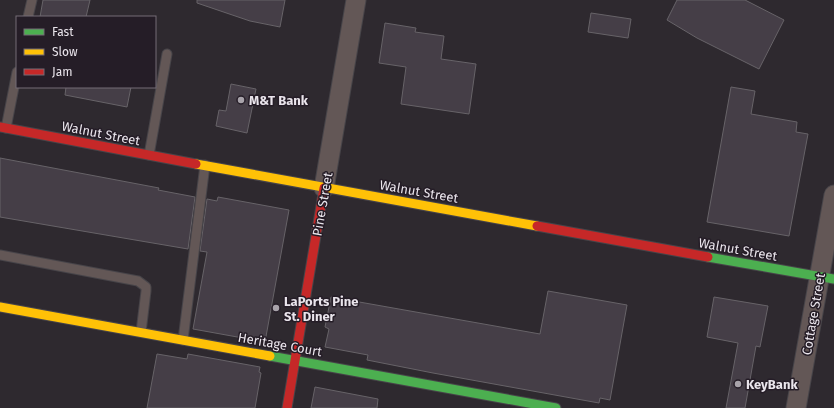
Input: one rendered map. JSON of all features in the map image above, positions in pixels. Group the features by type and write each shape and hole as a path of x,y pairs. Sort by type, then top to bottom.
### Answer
{"main road":[{"name":"Walnut Street","path":"3,128 324,188 827,278"},
{"name":"Pine Street","path":"287,408 324,188"},
{"name":"Heritage Court","path":"0,307 556,408"}],"street":[{"name":"Pine Street","path":"324,188 356,0"},
{"name":"Cottage Street","path":"796,408 827,278 834,195"}],"lane":[{"path":"28,16 32,0"},
{"path":"149,155 167,54"},
{"path":"3,128 16,76"},
{"path":"183,340 205,165"},
{"path":"0,255 138,281 146,287 141,332"}],"building":[{"path":"43,0 90,0 86,16 40,16"},
{"path":"197,0 285,0 280,27 250,21 197,3"},
{"path":"677,0 745,0 784,20 759,69 697,38 667,20"},
{"path":"591,13 631,19 628,38 588,32"},
{"path":"385,23 416,28 415,32 444,36 441,59 476,64 469,114 401,104 406,67 379,63"},
{"name":"M&T Bank","path":"231,84 256,89 247,133 216,126 219,110 226,111"},
{"path":"731,87 755,91 751,114 797,122 796,132 808,134 789,236 707,222"},
{"path":"66,88 131,88 127,107 65,95"},
{"path":"0,158 159,188 158,190 195,197 188,249 0,217"},
{"path":"218,197 289,210 265,342 193,329 207,252 200,251 207,199 217,201"},
{"path":"548,291 627,305 610,400 600,398 599,403 433,373 367,360 368,355 325,347 329,329 325,327 331,297 540,334"},
{"path":"714,297 768,306 760,347 756,346 745,408 726,408 738,343 707,337"},
{"path":"157,354 187,359 188,354 260,367 259,372 261,373 255,408 147,408"},
{"path":"315,387 378,399 377,408 311,408"}],"traffic: fast":[{"path":"708,257 834,279"},
{"path":"270,356 556,408"}],"traffic: slow":[{"path":"196,164 537,226"},
{"path":"0,307 270,356"}],"traffic: jam":[{"path":"0,127 196,164"},
{"path":"287,408 324,188"},
{"path":"537,226 708,257"}],"place":[{"name":"M&T Bank","path":"241,100"},
{"name":"LaPorts Pine St. Diner","path":"276,308"},
{"name":"KeyBank","path":"738,384"}]}
